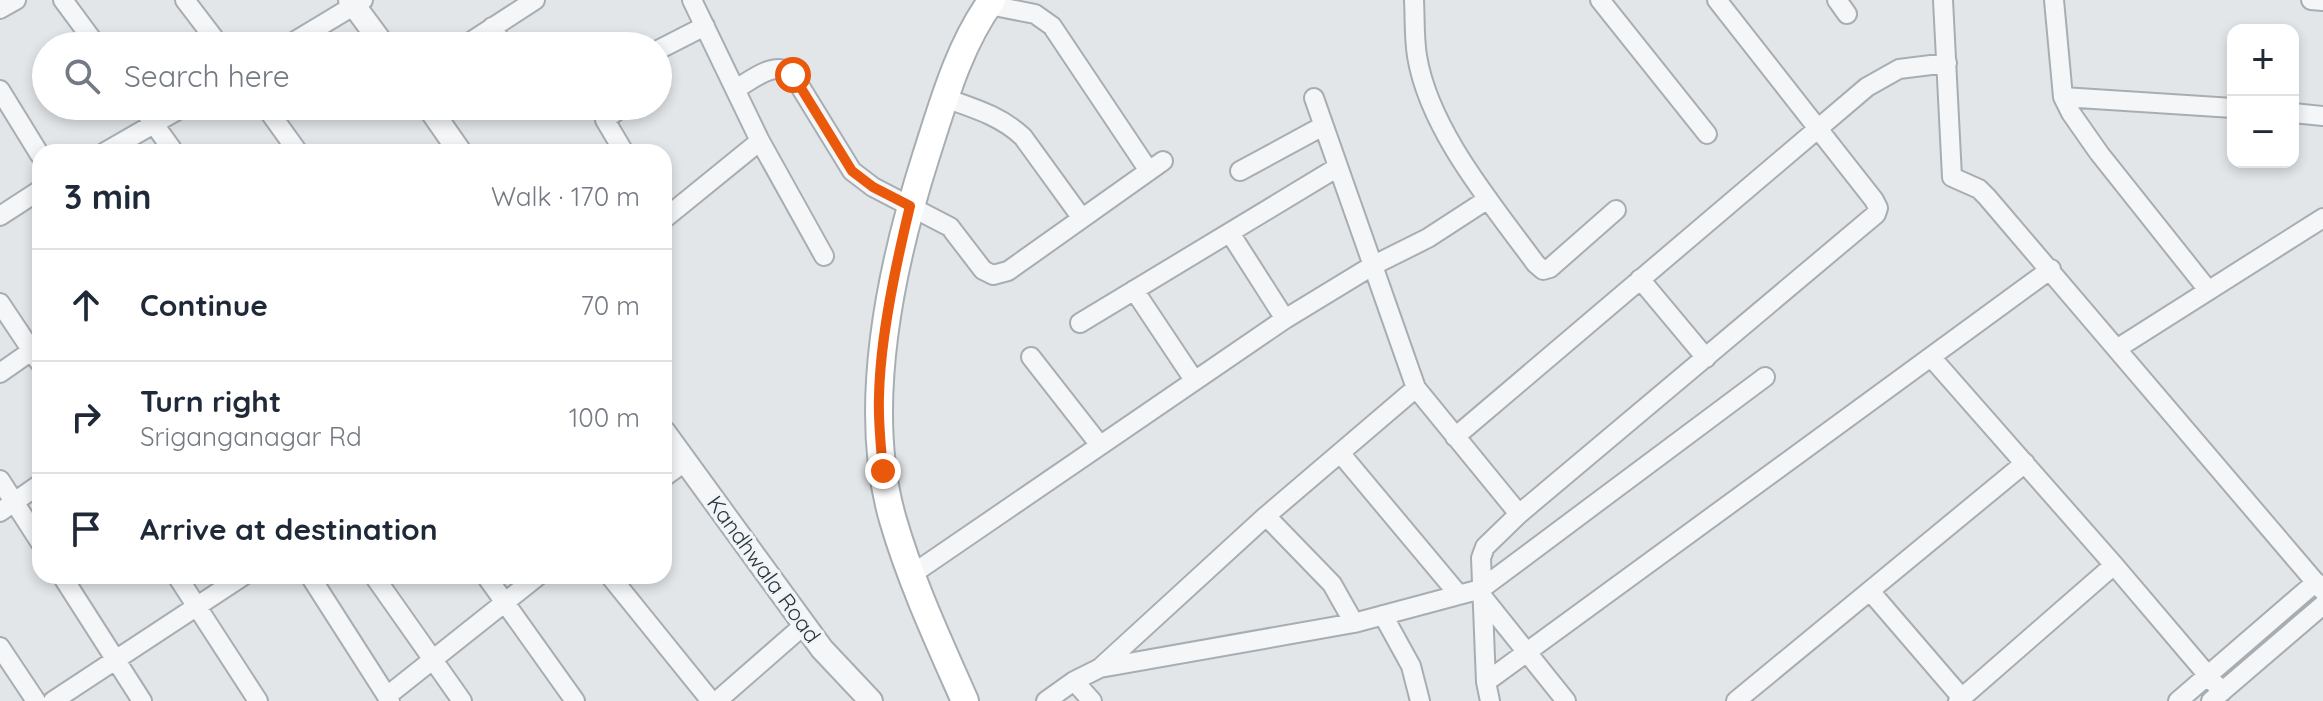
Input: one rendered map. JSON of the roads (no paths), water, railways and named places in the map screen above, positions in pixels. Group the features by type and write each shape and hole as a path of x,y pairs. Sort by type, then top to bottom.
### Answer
{"main road":[{"path":"965,701 911,575 892,518 883,471 879,396 901,244 910,206 945,98 970,36 990,3"}],"street":[{"path":"0,9 16,0"},
{"path":"63,0 87,32"},
{"path":"185,0 209,32"},
{"path":"485,32 535,0"},
{"path":"692,0 760,141 824,256"},
{"path":"1414,0 1417,55 1425,87 1450,139 1488,199 1543,270 1556,263 1616,210"},
{"path":"1600,0 1707,134"},
{"path":"1490,701 1486,682 1481,592 1481,558 1485,547 1519,514 1876,214 1878,208 1717,0"},
{"path":"1943,0 1952,177 1979,189 2051,269 2319,587 2178,701"},
{"path":"2054,0 2063,97 2071,113 2208,290"},
{"path":"2311,0 2323,1"},
{"path":"309,32 356,2 375,32"},
{"path":"736,89 767,72 787,69 852,171 873,187 950,227 983,270 993,275 1008,271 1156,166 1052,26 1035,14 990,3"},
{"path":"672,43 705,26"},
{"path":"492,27 495,32"},
{"path":"1455,437 1867,87 1889,73 1947,63"},
{"path":"0,90 33,144"},
{"path":"2063,97 2227,108"},
{"path":"945,98 1012,127 1023,137 1081,217"},
{"path":"1314,98 1416,388 1519,514"},
{"path":"2299,114 2323,116"},
{"path":"151,120 168,144"},
{"path":"119,144 161,120"},
{"path":"275,120 292,144"},
{"path":"438,120 454,144"},
{"path":"605,120 619,144"},
{"path":"1240,171 1323,126"},
{"path":"672,210 760,141"},
{"path":"1080,323 1338,167"},
{"path":"0,216 32,195"},
{"path":"911,575 1285,319 1372,266 1428,238 1488,199"},
{"path":"2118,348 2323,218"},
{"path":"1230,233 1285,319"},
{"path":"1486,682 2051,269"},
{"path":"1640,279 1706,358"},
{"path":"1134,290 1194,380"},
{"path":"0,303 32,346"},
{"path":"0,373 32,356"},
{"path":"1031,357 1099,444"},
{"path":"1931,357 2114,565 2207,676 2216,696 2323,605"},
{"path":"1100,668 1354,623 1481,592 1765,377"},
{"path":"1046,701 1074,681 1100,668 1266,516 1416,388"},
{"name":"Kandhwala Road","path":"672,443 804,625 864,699"},
{"path":"1341,454 1459,595"},
{"path":"672,471 686,461"},
{"path":"1736,701 2025,463"},
{"path":"0,480 7,507 32,534"},
{"path":"7,507 32,490"},
{"path":"1266,516 1332,584 1354,623"},
{"path":"1870,591 1960,700 2114,565"},
{"path":"67,584 142,701"},
{"path":"182,584 258,701"},
{"path":"53,701 232,584"},
{"path":"315,584 388,699 529,584"},
{"path":"380,584 462,701"},
{"path":"492,584 575,701"},
{"path":"617,584 714,701 804,625"},
{"path":"1481,592 1566,701"},
{"path":"1383,615 1411,666 1420,701"},
{"path":"0,647 36,701"},
{"path":"1074,681 1092,701"}]}
